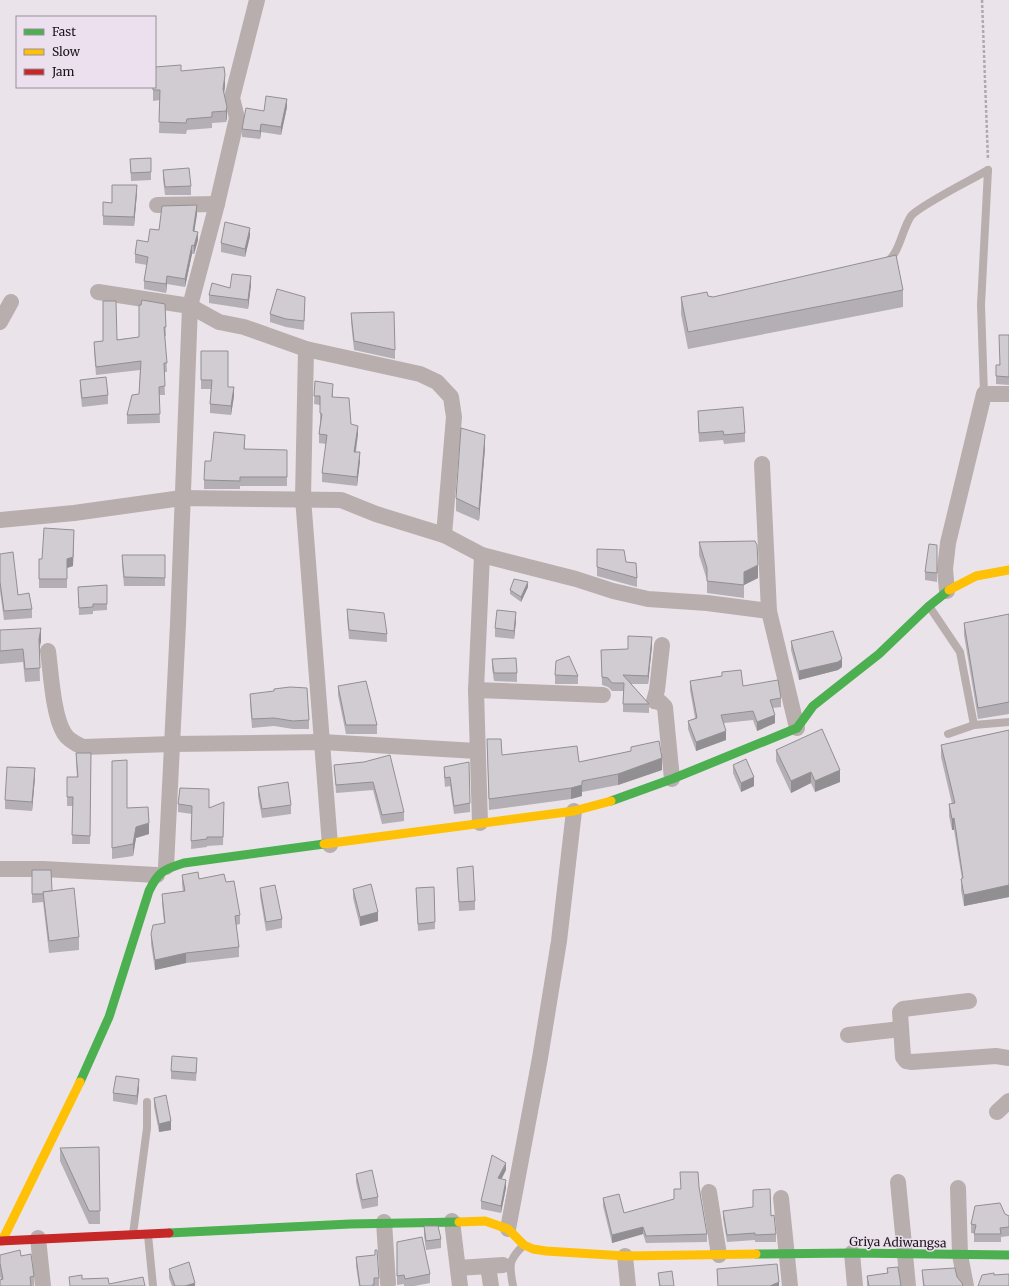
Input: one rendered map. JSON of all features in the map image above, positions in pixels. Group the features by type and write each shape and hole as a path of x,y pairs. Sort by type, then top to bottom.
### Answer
{"street":[{"path":"1,1241 109,1017 149,890 161,871 172,744 190,306 217,204 237,118 232,98 257,0"},
{"path":"157,205 217,204"},
{"path":"98,292 190,306 220,322 244,327 306,349 420,374 436,382 451,397 454,417 444,535"},
{"path":"0,322 11,302"},
{"path":"306,349 303,498 330,844"},
{"path":"947,591 945,569 948,543 984,394 1009,394"},
{"path":"762,464 770,611 797,728"},
{"path":"0,520 74,513 182,498 303,498 341,500 376,514 444,535 482,555 648,599 706,603 770,611"},
{"path":"480,823 476,690 482,555"},
{"path":"0,869 161,871 184,863 480,823 574,812 617,799 672,779 797,728 813,706 879,654 929,606 947,591 976,576 1009,570"},
{"path":"662,645 657,690 654,701 660,702 664,707 672,779"},
{"path":"48,651 58,719 64,734 72,742 83,747 322,742 477,751"},
{"path":"476,690 603,695"},
{"path":"508,1228 540,1058 559,941 574,812"},
{"path":"969,1001 903,1009 900,1012 903,1057 906,1061 996,1056 1009,1058"},
{"path":"848,1035 901,1029"},
{"path":"997,1112 1009,1101"},
{"path":"898,1182 908,1286"},
{"path":"958,1188 960,1255 966,1286"},
{"path":"709,1192 719,1255"},
{"path":"781,1198 790,1286"},
{"path":"1,1241 384,1222 485,1220 508,1228 524,1245"},
{"path":"452,1221 460,1286"},
{"path":"384,1222 388,1283"},
{"path":"38,1238 43,1286"},
{"name":"Griya Adiwangsa","path":"524,1245 533,1249 546,1251 625,1256 852,1253 904,1255 1009,1255"},
{"path":"852,1253 855,1286"},
{"path":"625,1256 628,1286"},
{"path":"458,1268 496,1266 491,1286"}],"lane":[{"path":"875,269 888,261 897,248 912,215 940,197 988,170"},
{"path":"984,394 981,305 988,170"},
{"path":"929,606 960,652 974,725"},
{"path":"948,734 974,725 1009,724"},
{"path":"133,1234 147,1128 147,1102"},
{"path":"147,1233 153,1286"},
{"path":"513,1286 510,1263 513,1255 524,1245"}],"path":[{"path":"982,0 988,170"}],"building":[{"path":"181,65 181,71 224,67 225,75 223,89 227,107 226,111 212,112 212,117 187,119 186,123 159,122 160,90 153,90 153,88 156,88 156,67"},
{"path":"266,96 287,99 281,127 261,124 260,131 242,129 246,108 264,111"},
{"path":"151,158 151,172 131,173 130,159"},
{"path":"189,168 191,186 165,187 163,170"},
{"path":"112,185 137,185 134,217 103,216 103,202 112,203"},
{"path":"197,205 193,231 198,232 194,246 192,245 185,279 167,276 166,284 144,281 148,257 135,254 137,240 148,242 150,229 159,230 162,206"},
{"path":"225,222 250,228 245,249 221,243"},
{"path":"896,255 903,290 688,332 681,297 707,292 708,296 713,297"},
{"path":"232,274 251,276 248,300 209,295 212,283 230,288"},
{"path":"277,289 305,297 304,321 286,319 270,314"},
{"path":"142,300 165,304 166,327 164,327 167,363 164,363 165,386 159,387 160,414 127,415 132,395 139,394 141,361 96,367 94,342 103,341 103,301 116,301 117,340 139,337 139,305 141,305"},
{"path":"394,312 395,350 354,341 351,313"},
{"path":"999,335 1009,335 1009,377 996,376 996,365 1000,365"},
{"path":"201,351 228,351 228,387 234,387 231,406 210,404 212,380 201,380"},
{"path":"106,377 108,395 82,398 80,380"},
{"path":"315,381 333,384 332,397 349,398 351,424 358,426 354,452 360,452 357,477 322,473 327,435 319,434 322,414 320,413 320,396 314,396"},
{"path":"743,407 745,433 724,435 723,431 699,433 698,411"},
{"path":"461,428 485,435 479,509 456,498"},
{"path":"214,432 245,435 244,449 287,450 287,477 240,477 240,481 204,480 205,461 211,461"},
{"path":"44,528 74,530 73,557 67,559 67,579 39,579 39,559 42,559"},
{"path":"755,541 757,545 758,565 744,572 744,585 707,581 707,568 699,542"},
{"path":"929,544 937,545 937,573 925,572"},
{"path":"597,549 624,550 626,562 636,563 637,578 597,567"},
{"path":"13,552 18,595 29,593 32,609 4,611 0,582 0,554"},
{"path":"122,555 165,555 165,578 124,577"},
{"path":"514,579 528,582 521,597 510,590"},
{"path":"107,585 107,604 93,604 93,607 79,608 78,587"},
{"path":"347,609 384,613 387,634 349,630"},
{"path":"497,610 516,612 514,631 495,628"},
{"path":"1009,614 1009,702 978,708 964,623"},
{"path":"41,628 39,639 40,668 25,669 23,649 0,651 0,630"},
{"path":"833,631 842,659 838,662 799,671 791,641"},
{"path":"628,636 652,637 648,676 623,675 649,704 623,704 624,683 612,683 608,678 602,677 601,650 628,649"},
{"path":"569,656 578,676 555,675 556,661"},
{"path":"516,658 517,673 494,673 492,659"},
{"path":"741,670 743,686 778,680 781,698 770,700 775,715 757,722 753,711 721,715 726,731 696,742 688,721 697,718 690,681 722,676 722,672"},
{"path":"366,681 377,725 346,725 338,686"},
{"path":"290,687 307,688 309,720 293,721 274,718 252,719 250,694"},
{"path":"822,729 840,770 815,781 811,772 791,781 776,750"},
{"path":"1009,730 1009,885 964,895 954,818 952,819 949,804 955,803 941,745"},
{"path":"487,739 501,739 502,755 577,746 579,762 631,751 631,747 659,741 662,758 618,774 582,781 582,785 571,788 489,799"},
{"path":"76,753 91,753 90,836 72,835 73,797 67,797 67,777 78,777"},
{"path":"390,755 404,812 382,815 373,782 336,785 334,765 364,762"},
{"path":"746,759 754,777 741,783 733,765"},
{"path":"127,760 127,808 148,807 149,823 136,827 133,844 112,848 112,761"},
{"path":"469,762 470,803 454,806 450,777 445,778 444,767"},
{"path":"7,767 35,768 32,802 5,800"},
{"path":"288,782 291,805 262,809 258,787"},
{"path":"180,788 209,789 209,808 224,802 223,837 207,837 207,839 191,841 192,806 178,804"},
{"path":"473,866 475,901 459,902 457,868"},
{"path":"32,870 51,870 52,891 43,892 44,894 32,894"},
{"path":"198,872 199,879 224,874 226,882 234,881 240,915 235,916 239,947 186,953 155,960 151,934 153,925 165,923 162,894 185,891 182,875"},
{"path":"371,884 378,912 360,917 353,889"},
{"path":"275,885 282,919 266,922 260,888"},
{"path":"434,887 435,922 418,924 416,888"},
{"path":"74,888 79,937 49,941 43,892"},
{"path":"172,1056 197,1058 196,1073 171,1071"},
{"path":"116,1076 139,1079 137,1096 113,1093"},
{"path":"166,1095 171,1121 159,1124 154,1098"},
{"path":"99,1147 100,1211 89,1211 60,1148"},
{"path":"492,1155 506,1163 498,1178 506,1180 501,1206 481,1201"},
{"path":"372,1170 378,1197 362,1200 356,1174"},
{"path":"680,1172 698,1172 707,1234 646,1236 643,1227 612,1235 603,1198 619,1194 624,1213 674,1199 674,1189 681,1189"},
{"path":"770,1189 771,1216 774,1215 776,1234 755,1235 755,1233 727,1235 723,1211 753,1207 753,1190"},
{"path":"1000,1203 1005,1214 1009,1216 1009,1227 1000,1228 1001,1234 974,1234 976,1225 971,1224 975,1206"},
{"path":"424,1226 438,1226 441,1239 426,1241"},
{"path":"422,1237 430,1274 405,1279 404,1275 397,1276 397,1242"},
{"path":"20,1250 21,1256 31,1254 34,1276 30,1277 31,1286 0,1286 0,1280 3,1279 0,1255"},
{"path":"375,1250 377,1250 379,1278 374,1278 373,1286 360,1286 356,1257 375,1255"},
{"path":"189,1262 195,1283 185,1286 175,1286 169,1269"},
{"path":"777,1264 779,1282 770,1286 718,1286 717,1269"},
{"path":"898,1267 901,1286 869,1286 867,1276 888,1273 887,1268"},
{"path":"955,1268 957,1277 963,1286 924,1286 922,1270"},
{"path":"672,1271 674,1286 660,1286 658,1273"},
{"path":"994,1273 994,1275 1009,1274 1009,1286 978,1286 982,1275"},
{"path":"82,1275 82,1279 108,1278 109,1284 143,1277 145,1286 70,1286 69,1277"}],"traffic: fast":[{"path":"611,801 672,779 797,728 813,706 879,654 929,606 949,590"},
{"path":"80,1082 109,1017 149,891 155,879 162,872 171,867 184,863 324,844"},
{"path":"169,1233 350,1224 459,1222"},
{"path":"756,1254 852,1253 1009,1255"}],"traffic: slow":[{"path":"949,590 976,576 1009,570"},
{"path":"324,844 574,811 611,801"},
{"path":"2,1241 80,1082"},
{"path":"459,1222 485,1221 508,1229 524,1245 533,1249 546,1251 625,1256 756,1254"}],"traffic: jam":[{"path":"0,1241 169,1233"}]}
